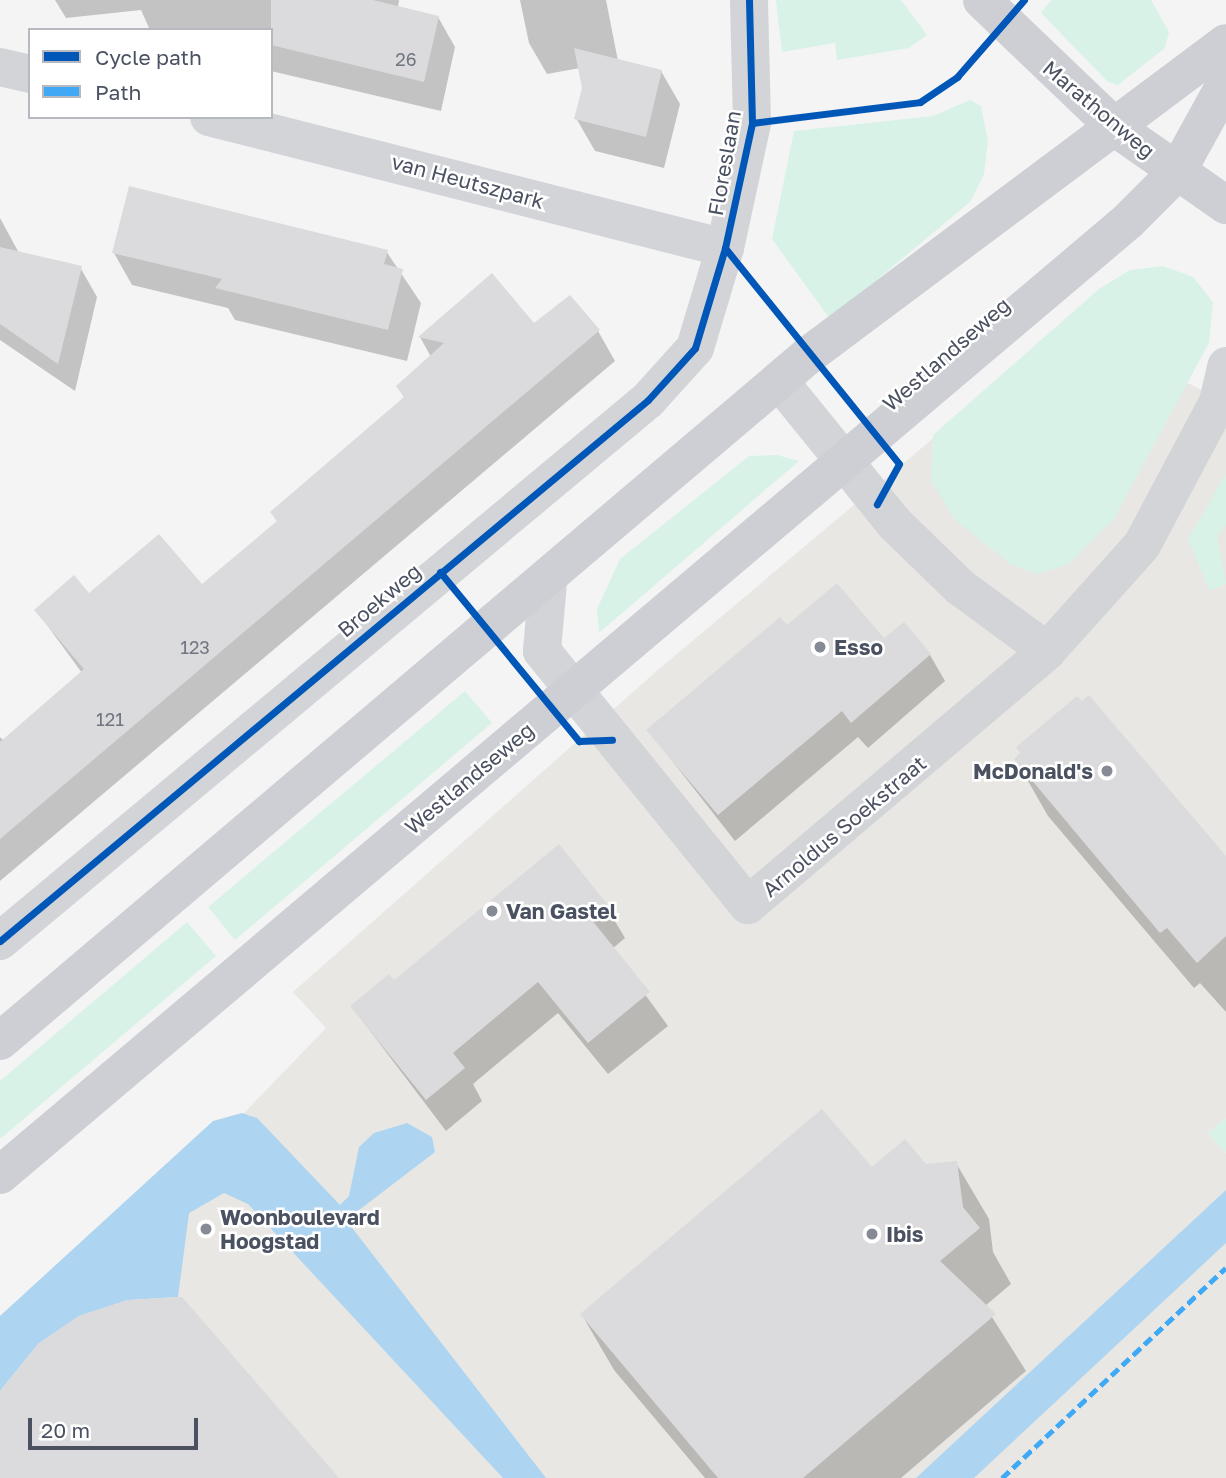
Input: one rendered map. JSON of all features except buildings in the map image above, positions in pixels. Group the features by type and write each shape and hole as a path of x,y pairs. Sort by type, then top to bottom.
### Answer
{"main road":[{"name":"Marathonweg","path":"982,0 1117,129 1226,205"},
{"path":"0,1041 548,582 780,382 1117,129 1226,43"},
{"name":"Westlandseweg","path":"0,1175 1129,221 1177,172 1226,83"}],"street":[{"name":"Floreslaan","path":"725,248 752,123 749,0"},
{"path":"0,67 28,74"},
{"name":"van Heutszpark","path":"217,119 725,248"},
{"name":"Broekweg","path":"0,941 648,400 695,348 725,248"},
{"path":"780,382 877,504 960,587 1047,652"},
{"name":"Arnoldus Soekstraat","path":"548,582 542,651 573,693 748,905 1047,652 1142,545 1223,388"}],"shaded area":[{"path":"1069,324 1226,402 1226,1118 1208,1133 1226,1153 1226,1478 0,1478 0,1320 221,1137 326,1028 293,992 659,669"}],"green space":[{"path":"776,0 901,0 927,35 909,48 837,60 835,43 782,52"},
{"path":"1051,0 1151,0 1169,32 1165,48 1118,85 1108,82 1041,13"},
{"path":"970,100 981,106 988,141 984,174 970,202 830,319 772,239 794,131 933,116"},
{"path":"1163,266 1193,277 1213,302 1209,343 1114,519 1069,564 1038,574 1012,565 955,520 931,480 933,435 1099,289 1130,270"},
{"path":"777,455 799,461 599,633 597,609 620,559 749,456"},
{"path":"1226,473 1226,525 1217,536 1226,583 1210,591 1188,540"},
{"path":"465,691 492,723 235,940 208,907"},
{"path":"187,922 216,956 0,1139 0,1081"},
{"path":"1226,1118 1226,1153 1208,1133"}],"water":[{"path":"242,1113 257,1118 340,1205 349,1196 359,1147 374,1133 407,1123 432,1137 435,1152 346,1220 546,1478 503,1478 248,1204 224,1193 189,1213 178,1297 128,1300 79,1316 38,1344 0,1391 0,1316 213,1121"},
{"path":"1226,1190 1226,1243 974,1478 916,1478"}],"marked path":[{"path":"1002,1478 1226,1268"}],"cycle path":[{"path":"0,941 648,400 695,348 725,248 752,123 749,0"},
{"path":"752,123 920,102 957,77 1024,0"},
{"path":"725,248 899,464 877,504"},
{"path":"440,572 579,741 612,740"}],"place":[{"name":"Esso","path":"820,647"},
{"name":"McDonald's","path":"1107,771"},
{"name":"Van Gastel","path":"492,911"},
{"name":"Woonboulevard Hoogstad","path":"206,1229"},
{"name":"Ibis","path":"872,1234"}]}
